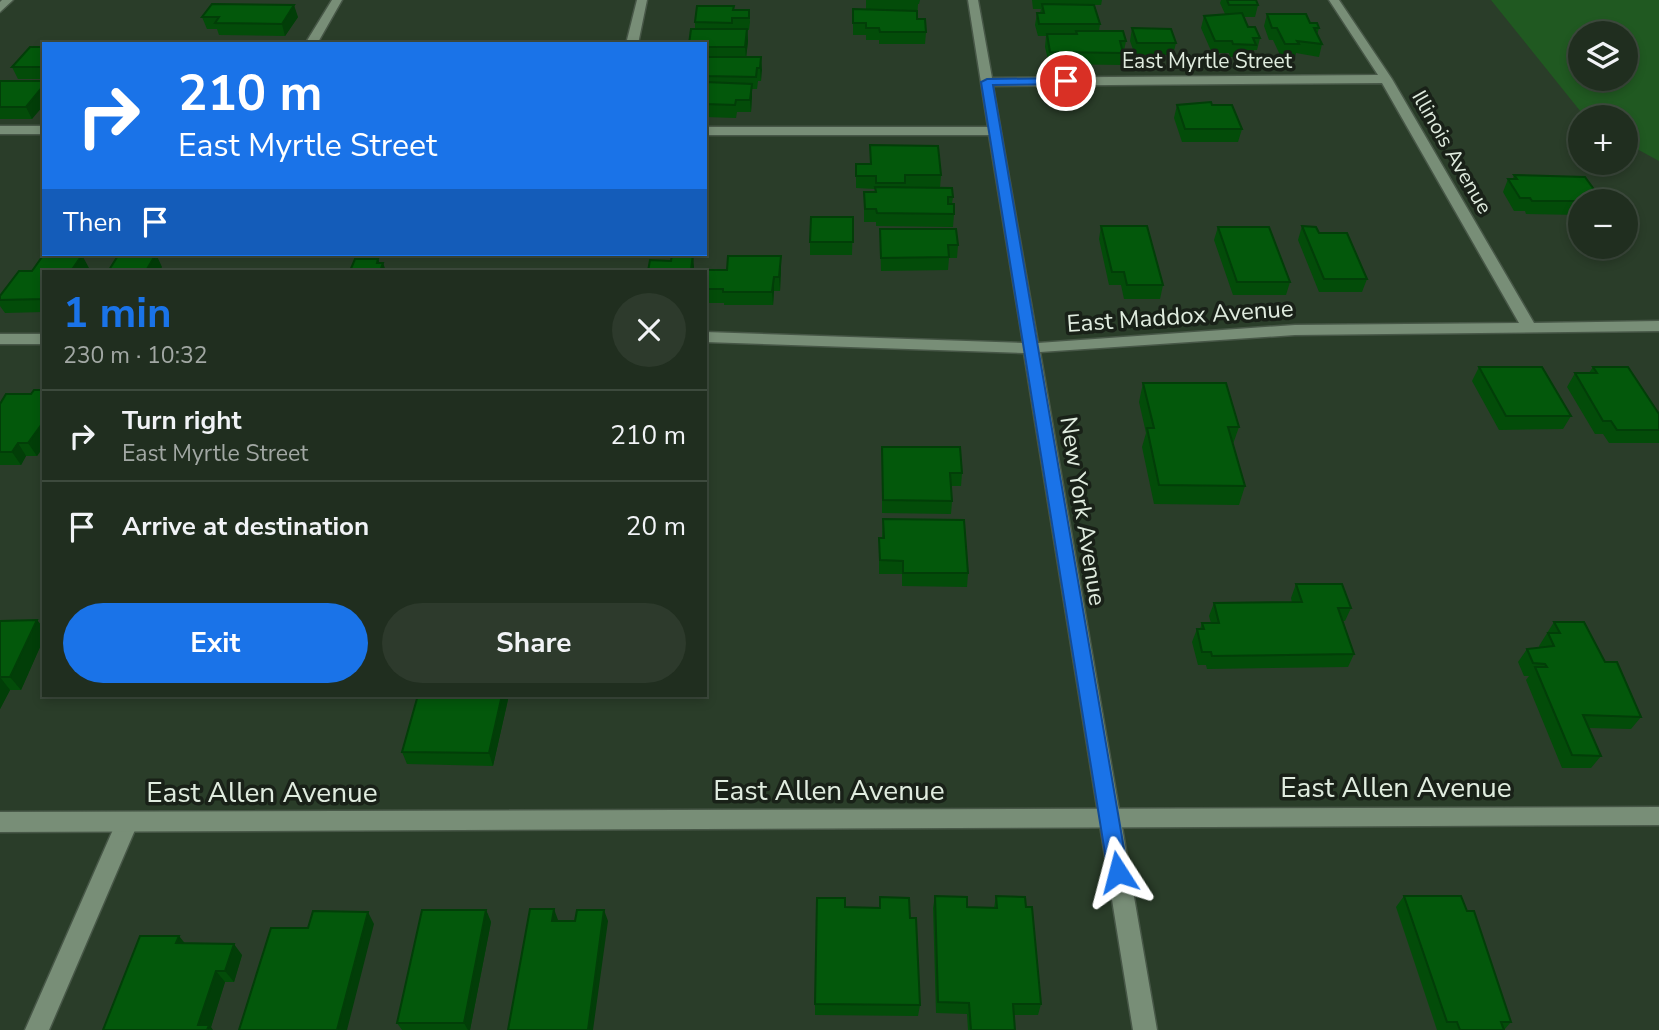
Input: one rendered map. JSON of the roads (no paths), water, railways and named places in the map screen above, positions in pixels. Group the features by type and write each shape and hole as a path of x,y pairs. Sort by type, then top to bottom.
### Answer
{"street":[{"path":"0,9 8,0"},
{"path":"312,42 337,0"},
{"path":"632,42 642,0"},
{"name":"New York Avenue","path":"973,0 1145,1030"},
{"name":"Illinois Avenue","path":"1334,0 1386,79 1528,327"},
{"name":"East Myrtle Street","path":"987,82 1386,79"},
{"path":"0,130 42,130"},
{"path":"707,131 995,131"},
{"name":"East Maddox Avenue","path":"707,337 1031,348 1295,330 1659,326"},
{"path":"0,339 42,339"},
{"name":"East Allen Avenue","path":"0,822 1659,816"},
{"path":"37,1030 127,823"}]}
